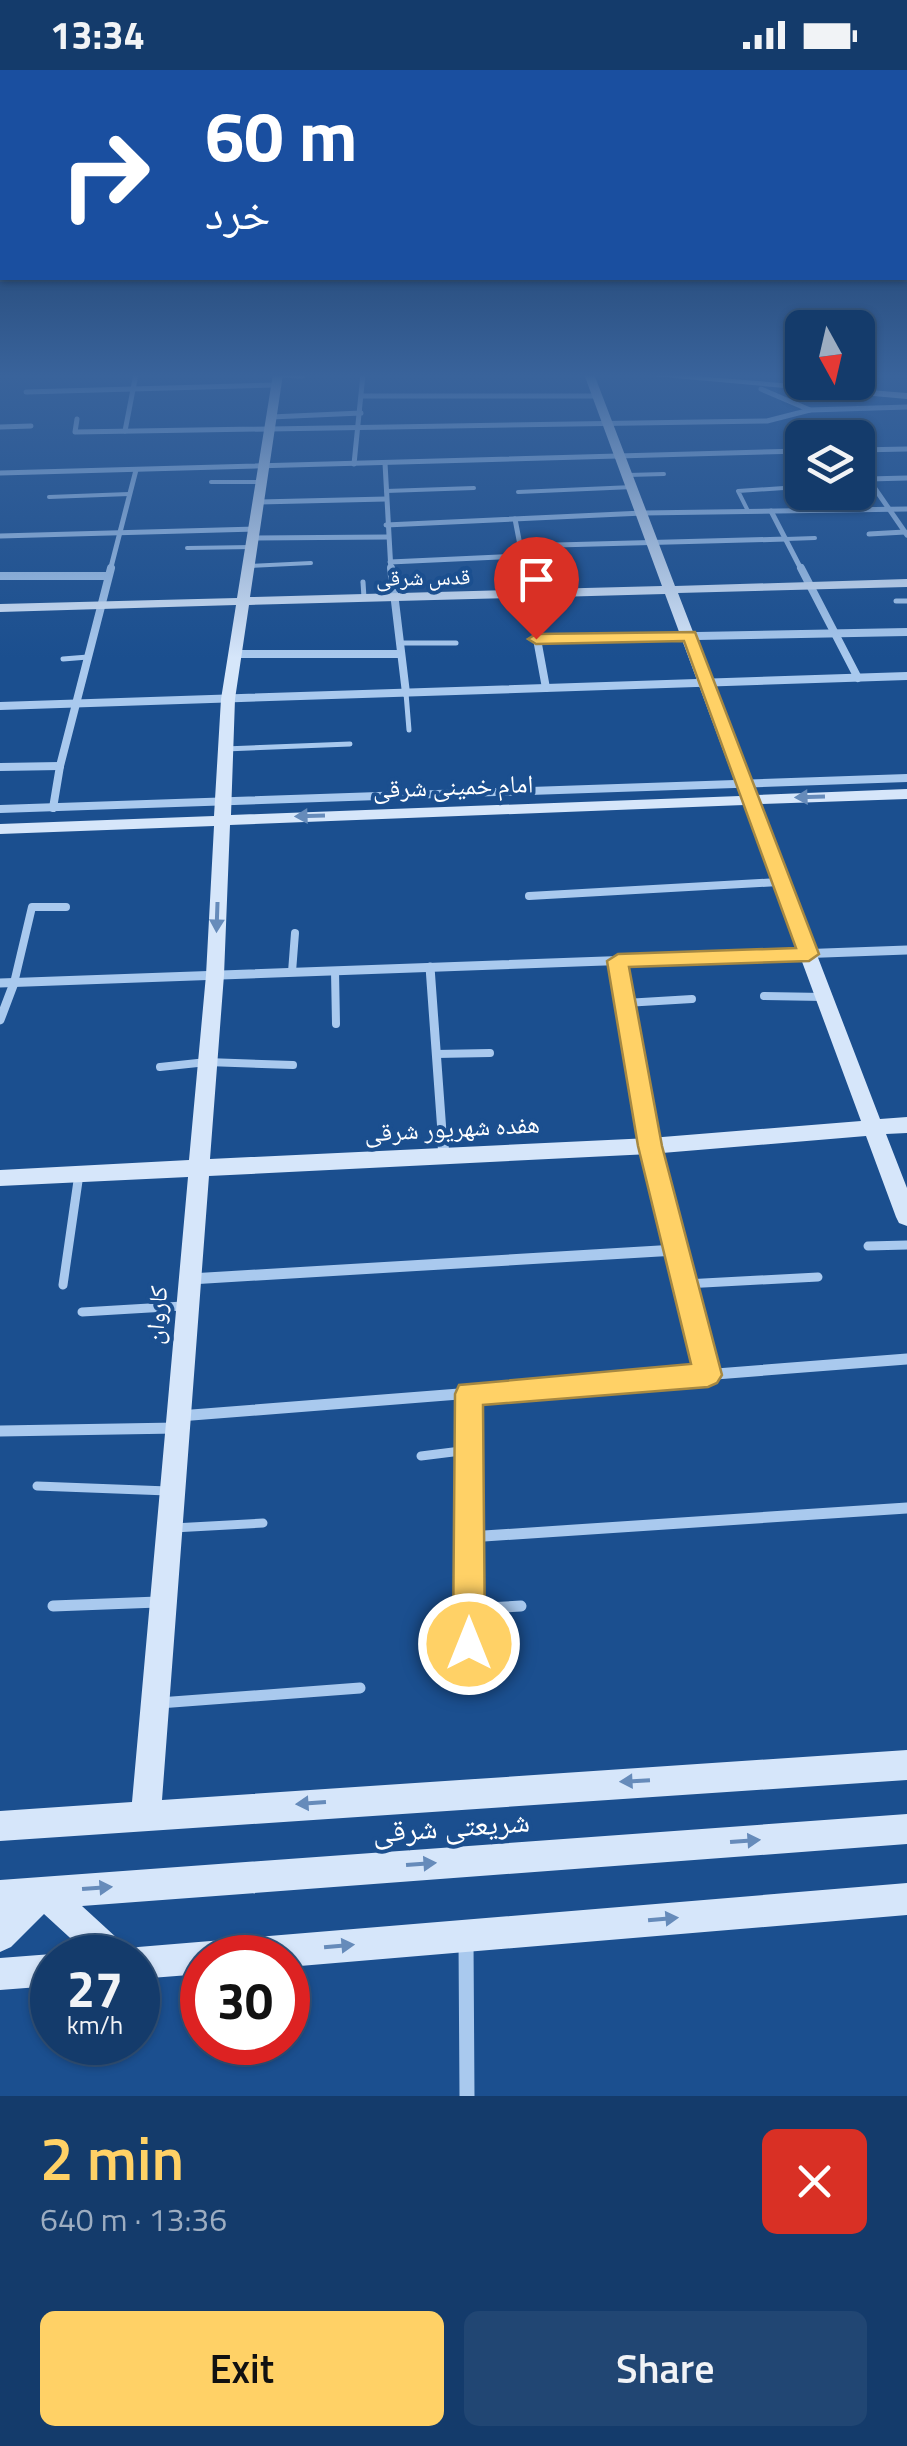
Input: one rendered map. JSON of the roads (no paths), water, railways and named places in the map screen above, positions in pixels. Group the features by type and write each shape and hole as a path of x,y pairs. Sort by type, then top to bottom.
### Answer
{"street":[{"path":"0,473 197,469"},
{"name":"کاروان","path":"146,1814 215,975 228,699 262,469"},
{"path":"385,469 387,537 406,693"},
{"path":"626,469 905,1206"},
{"path":"53,808 106,576 136,470"},
{"path":"875,479 907,478"},
{"path":"869,534 906,534 903,523 875,490"},
{"path":"259,502 386,495"},
{"path":"386,524 643,513 907,508"},
{"path":"771,511 858,678"},
{"path":"514,519 546,688"},
{"path":"0,536 117,533 387,537"},
{"path":"519,546 786,539"},
{"path":"390,562 520,556"},
{"path":"0,576 106,576"},
{"name":"قدس شرقی","path":"0,608 907,582"},
{"path":"536,639 907,632"},
{"path":"235,654 400,654"},
{"path":"0,706 907,676"},
{"path":"0,767 60,766"},
{"path":"748,792 907,778"},
{"name":"امام خمینی شرقی","path":"0,828 221,811 748,792 907,794"},
{"path":"0,809 221,811"},
{"path":"0,984 907,950"},
{"path":"618,961 650,1146 708,1375"},
{"path":"430,967 444,1156"},
{"path":"0,1020 14,983"},
{"name":"هفده شهریور شرقی","path":"0,1178 650,1146 907,1125"},
{"path":"188,1293 676,1250"},
{"path":"0,1431 178,1422 907,1359"},
{"path":"469,1394 469,1644"},
{"path":"470,1537 907,1508"},
{"name":"شریعتی شرقی","path":"0,1826 907,1764"},
{"name":"شریعتی شرقی","path":"0,1896 907,1829"},
{"path":"0,1936 43,1892 92,1935"},
{"path":"160,1961 907,1899"},
{"path":"466,1936 468,2096"},
{"path":"0,1974 30,1972"}],"lane":[{"path":"518,492 664,474"},
{"path":"211,482 261,482"},
{"path":"386,495 474,488"},
{"path":"748,511 738,491 784,488"},
{"path":"49,497 129,494"},
{"path":"186,548 254,538"},
{"path":"786,539 815,538"},
{"path":"250,566 311,563"},
{"path":"363,582 364,598"},
{"path":"896,602 907,601"},
{"path":"398,643 456,643"},
{"path":"63,658 88,657"},
{"path":"406,693 409,730"},
{"path":"225,750 350,744"},
{"path":"528,896 782,882"},
{"path":"14,983 32,907 66,907"},
{"path":"292,972 295,933"},
{"path":"335,971 336,1024"},
{"path":"764,996 825,997"},
{"path":"625,1003 692,999"},
{"path":"436,1054 490,1053"},
{"path":"160,1067 208,1062 292,1064"},
{"path":"64,1285 79,1174"},
{"path":"868,1246 907,1245"},
{"path":"685,1284 818,1277"},
{"path":"82,1312 188,1293"},
{"path":"422,1456 469,1450"},
{"path":"38,1486 172,1491"},
{"path":"169,1528 263,1523"},
{"path":"53,1606 163,1602"},
{"path":"469,1609 521,1606"},
{"path":"155,1704 360,1688"}]}
